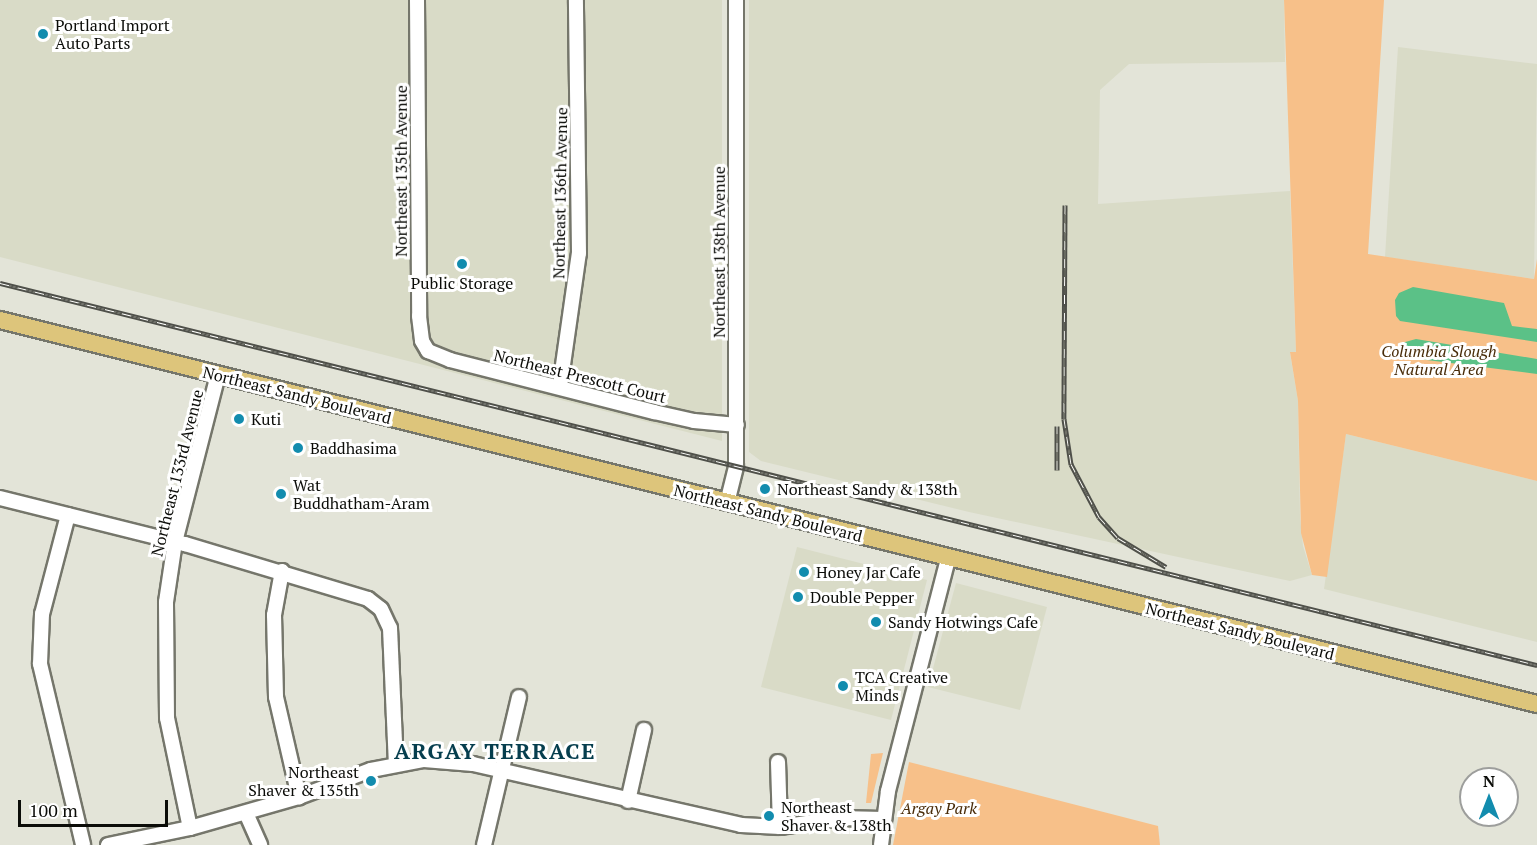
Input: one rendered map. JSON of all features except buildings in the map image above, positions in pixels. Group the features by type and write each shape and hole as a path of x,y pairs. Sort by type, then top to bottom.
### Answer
{"main road":[{"name":"Northeast Sandy Boulevard","path":"0,320 948,559 1537,704"}],"street":[{"name":"Northeast 135th Avenue","path":"417,0 422,341"},
{"name":"Northeast 136th Avenue","path":"560,386 579,253 576,0"},
{"name":"Northeast 138th Avenue","path":"727,503 736,466 737,425 736,0"},
{"name":"Northeast Prescott Court","path":"422,341 428,351 450,360 560,386 694,422 737,425"},
{"name":"Northeast 133rd Avenue","path":"190,828 172,747 165,687 166,602 175,542 219,375"},
{"path":"0,498 282,571 357,594 381,609 390,628 396,764"},
{"path":"68,515 42,614 40,664 82,845"},
{"path":"881,845 883,819 948,559"},
{"path":"282,571 274,615 276,697 299,797"},
{"path":"484,845 519,697"},
{"path":"628,801 644,730"},
{"path":"108,845 190,828 246,813 396,764 445,760 724,822 780,827 840,818 883,819"},
{"path":"778,762 780,827"},
{"path":"246,813 260,845"}],"shaded area":[{"path":"0,0 722,0 722,441 0,257"},
{"path":"749,0 1284,0 1285,62 1129,64 1100,90 1098,204 1290,191 1296,352 1290,353 1298,401 1300,517 1303,546 1312,575 1290,581 969,512 761,461 749,452"},
{"path":"1398,47 1537,64 1534,279 1385,257"},
{"path":"1413,287 1504,303 1512,326 1537,329 1537,342 1400,321 1396,316 1395,300 1399,293"},
{"path":"1416,339 1537,359 1537,374 1403,357 1398,344"},
{"path":"1346,434 1537,481 1537,642 1324,589"},
{"path":"797,547 927,580 891,720 761,687"},
{"path":"956,583 1047,607 1020,710 928,687"}],"green space":[{"name":"Columbia Slough Natural Area","path":"1284,0 1384,0 1368,254 1534,279 1537,259 1537,481 1346,434 1327,577 1312,575 1301,533 1298,401 1290,352 1296,352"},
{"path":"883,753 871,803 866,803 871,754"},
{"name":"Argay Park","path":"909,762 1158,826 1160,845 893,845"}],"railway":[{"path":"1065,205 1064,419 1071,464 1099,517 1118,538 1166,567"},
{"path":"0,283 1537,665"},
{"path":"1057,426 1057,470"}],"place":[{"name":"Portland Import Auto Parts","path":"43,34"},
{"name":"Public Storage","path":"462,264"},
{"name":"Kuti","path":"239,419"},
{"name":"Baddhasima","path":"298,448"},
{"name":"Northeast Sandy & 138th","path":"765,489"},
{"name":"Wat Buddhatham-Aram","path":"281,494"},
{"name":"Honey Jar Cafe","path":"804,572"},
{"name":"Double Pepper","path":"798,597"},
{"name":"Sandy Hotwings Cafe","path":"876,622"},
{"name":"TCA Creative Minds","path":"843,686"},
{"name":"Northeast Shaver & 135th","path":"371,781"},
{"name":"Northeast Shaver & 138th","path":"769,816"}],"district":[{"name":"ARGAY TERRACE","path":"495,751"}]}
